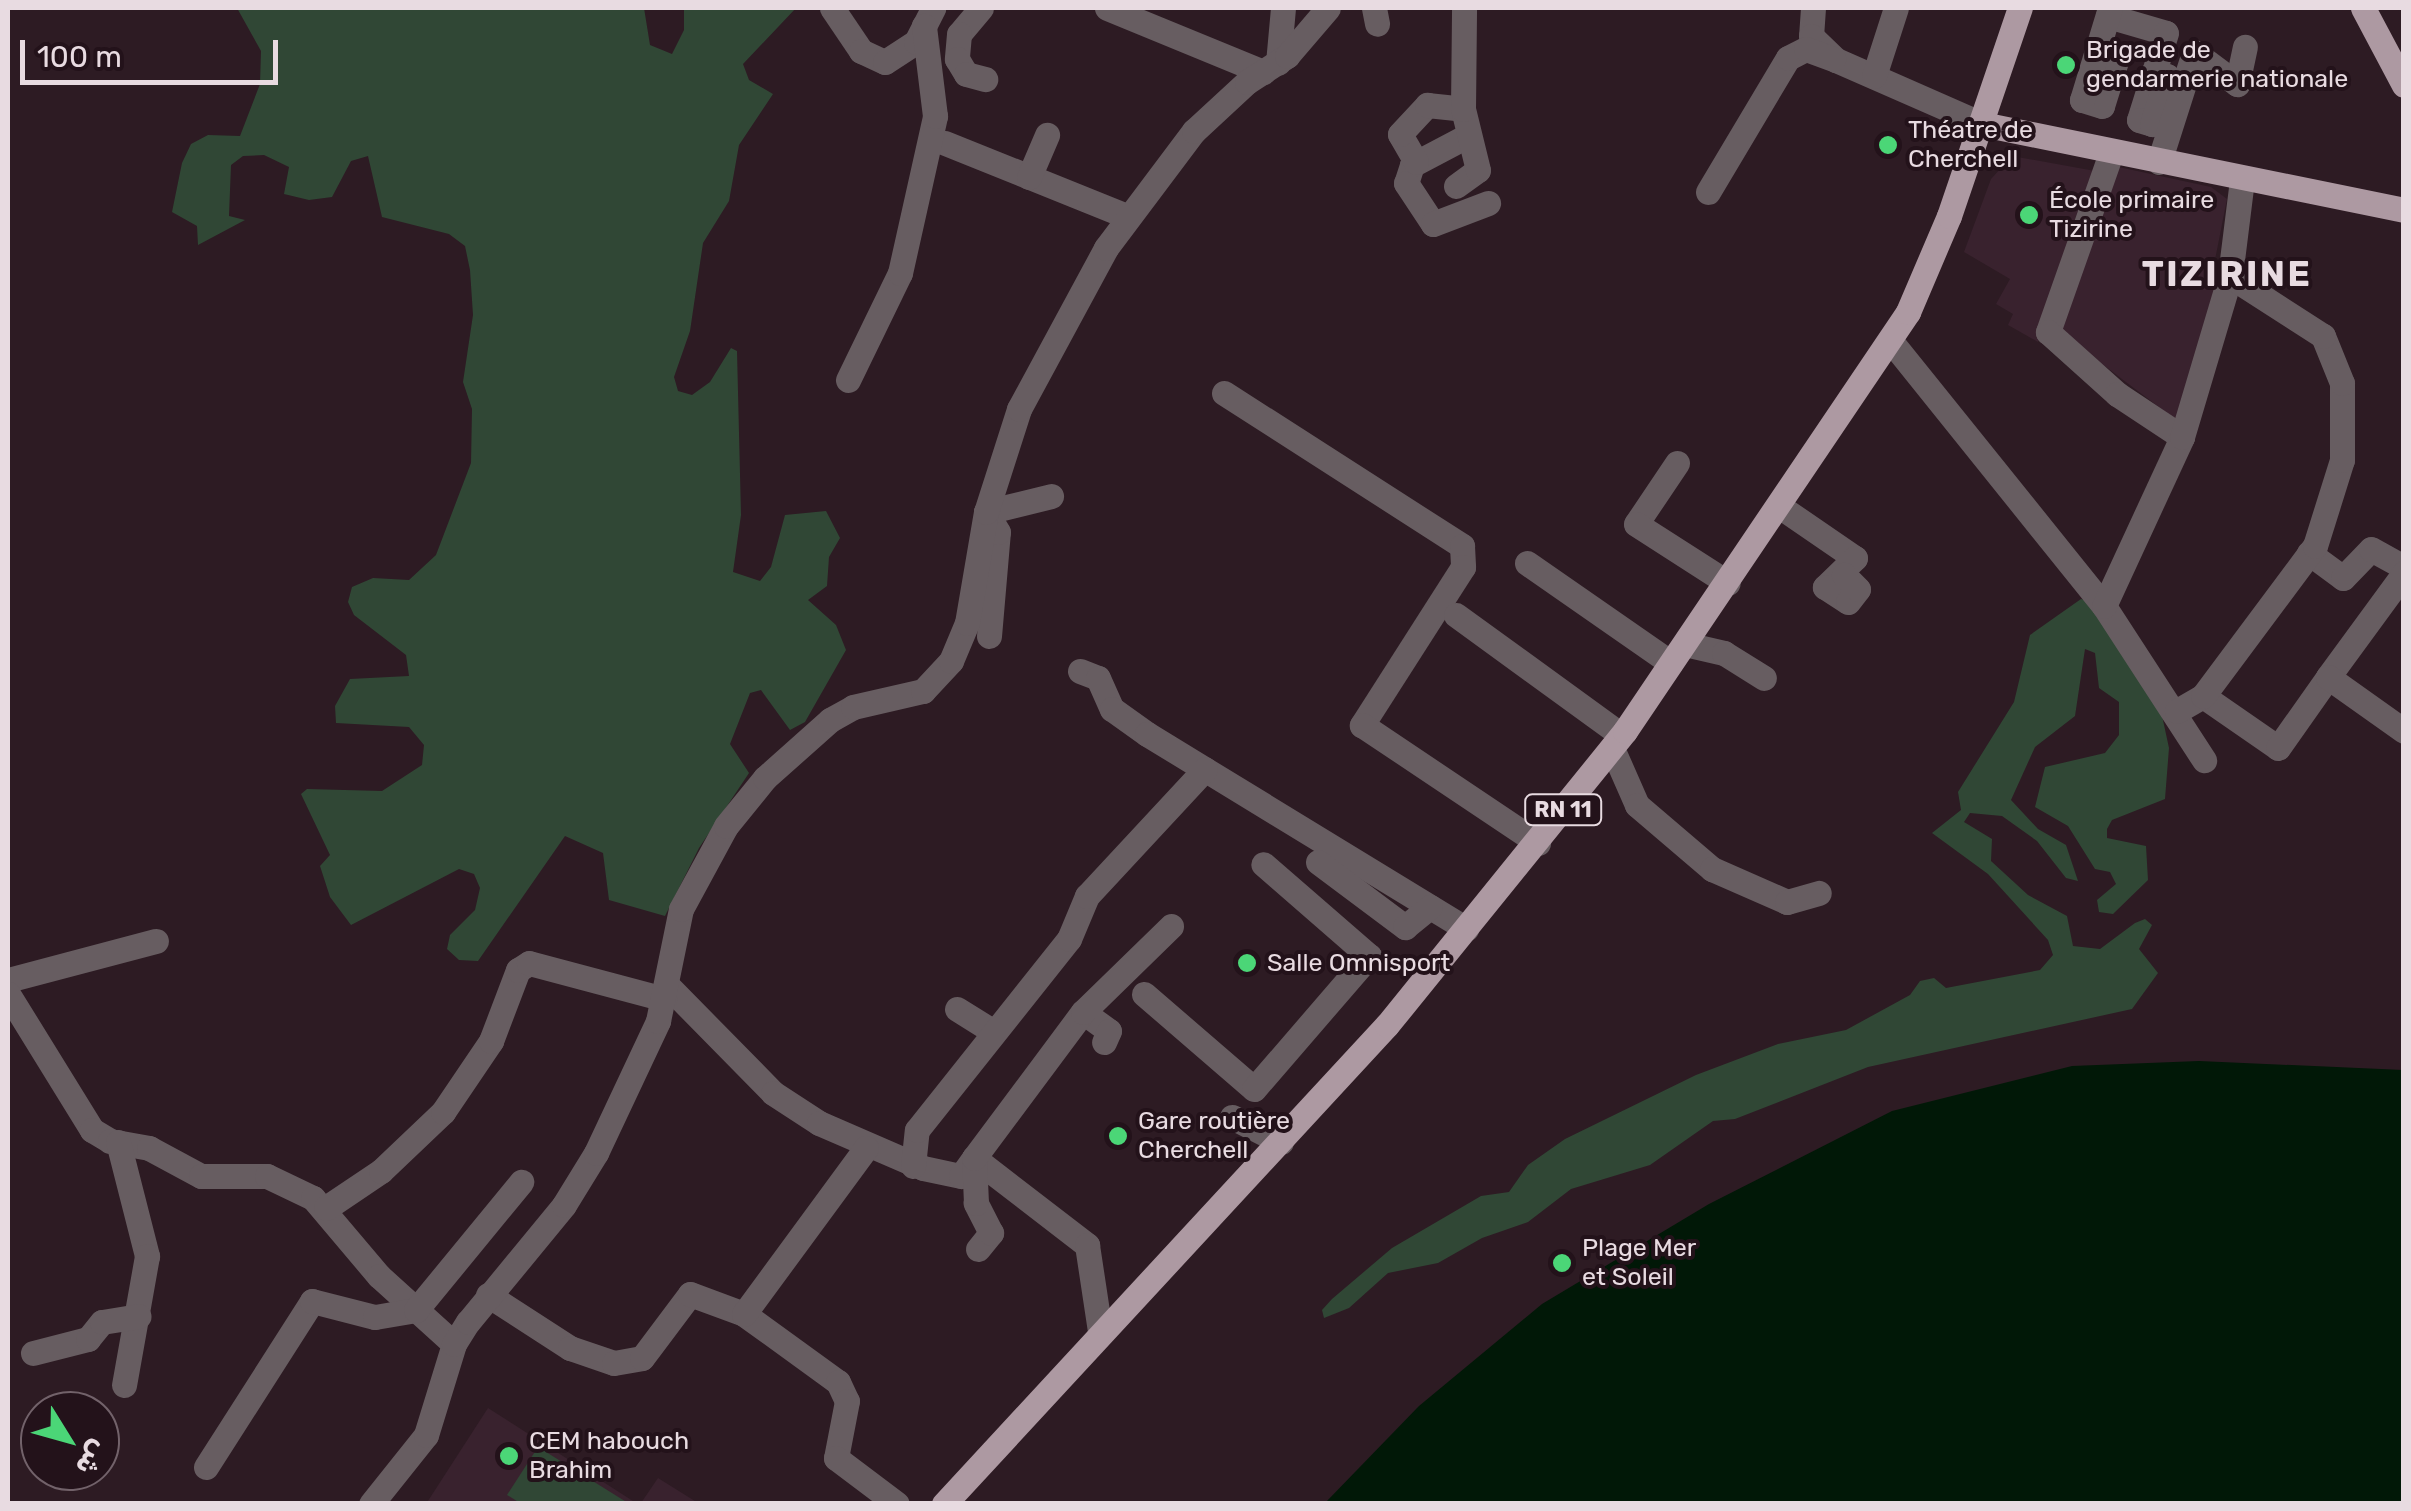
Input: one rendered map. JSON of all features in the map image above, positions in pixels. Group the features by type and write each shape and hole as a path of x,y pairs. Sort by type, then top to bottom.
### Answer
{"main road":[{"name":"RN 11","path":"944,1504 1274,1136 1466,929 1616,741 1728,583 1890,340 1930,265 2020,8"},
{"path":"2362,8 2404,85"},
{"path":"1982,124 2404,210"}],"street":[{"path":"832,8 860,50 885,62 898,60 928,17"},
{"path":"981,8 959,34 956,59 966,74 985,79"},
{"path":"1107,8 1270,68"},
{"path":"1270,68 1283,8"},
{"path":"371,1504 426,1436 454,1344 488,1295 583,1179 666,992 681,909 743,802 830,720 852,708 923,691 951,662 967,623 986,512 1030,382 1126,216 1194,131 1270,68 1328,8"},
{"path":"1456,186 1478,170 1464,122 1464,8"},
{"path":"1874,76 1896,8"},
{"path":"2096,52 2109,12 2160,51"},
{"path":"1811,13 1811,36 1836,60"},
{"path":"1708,192 1811,13"},
{"path":"848,380 900,273 935,116 928,17"},
{"path":"2158,162 2194,52 2237,84 2245,46"},
{"path":"1788,58 1806,49 1982,124"},
{"path":"1464,122 1427,105 1400,134 1412,155 1406,183 1431,223 1488,203"},
{"path":"1412,155 1464,122"},
{"path":"1029,177 1047,135"},
{"path":"945,144 1126,216"},
{"path":"2111,153 2048,332 2116,394 2182,437"},
{"path":"2104,606 2182,437 2230,276 2242,179"},
{"path":"2177,711 2203,696 2309,553 2326,523 2342,460 2342,383 2323,336 2230,276"},
{"path":"1890,340 2104,606 2177,711 2204,760"},
{"path":"1224,393 1462,546 1464,567 1362,725 1538,843"},
{"path":"1677,463 1636,524 1728,583"},
{"path":"986,512 1051,496"},
{"path":"1779,506 1855,558 1844,575"},
{"path":"986,512 998,532 989,636"},
{"path":"2203,696 2278,748 2404,570 2371,549 2343,578 2309,553"},
{"path":"1528,563 1678,654 1724,653 1764,678"},
{"path":"1456,615 1616,741 1638,805 1712,869 1788,902 1819,893"},
{"path":"1080,671 1104,684 1112,708 1466,929"},
{"path":"2328,677 2404,732"},
{"path":"913,1166 917,1130 991,1030 1069,939 1087,896 1205,769"},
{"path":"1318,862 1404,927 1430,907"},
{"path":"1254,1089 1369,956 1263,864"},
{"path":"978,1249 990,1233 976,1203 976,1171 1084,1012 1171,926"},
{"path":"8,980 156,941"},
{"path":"326,1208 382,1172 442,1112 492,1041 518,970 529,962 666,992 773,1094 866,1148 913,1166 976,1171 1087,1245 1100,1331"},
{"path":"8,994 92,1130 118,1142 149,1148 201,1176 267,1176 326,1208 379,1276 454,1344"},
{"path":"1144,994 1254,1089 1274,1136"},
{"path":"957,1009 991,1030"},
{"path":"1084,1012 1109,1031 1104,1042"},
{"path":"1232,1117 1274,1136"},
{"path":"118,1142 147,1256 124,1385"},
{"path":"744,1314 866,1148"},
{"path":"206,1467 312,1301 376,1318 416,1310 521,1182"},
{"path":"488,1295 570,1348 614,1363 642,1358 690,1294 744,1314 838,1382 847,1401 836,1458 897,1504"},
{"path":"34,1353 88,1338 102,1322 138,1316"}],"shaded area":[{"path":"237,8 644,8 650,45 672,54 684,30 684,8 796,8 743,64 749,80 773,94 739,145 729,201 703,243 690,331 674,377 678,391 692,395 710,382 731,348 737,351 741,515 733,572 760,581 771,567 785,515 826,511 840,538 829,557 827,586 808,600 836,625 846,650 805,722 790,730 761,690 750,693 730,744 749,773 699,848 665,916 609,900 603,853 565,836 478,961 459,960 447,949 450,935 475,910 480,888 474,874 459,869 351,925 330,897 320,866 330,855 301,794 307,789 382,791 422,765 424,745 409,727 336,723 335,706 350,679 409,676 406,655 354,615 348,602 352,587 373,578 409,580 436,555 471,463 472,409 463,382 473,315 470,270 465,246 449,234 382,217 368,156 351,161 332,197 309,200 284,194 289,167 264,155 243,156 231,165 229,216 245,220 198,245 197,226 172,212 182,163 191,144 208,135 240,136 260,84 261,51"},
{"name":"École primaire Tizirine","path":"2012,156 2095,171 2038,342 2008,325 2013,314 1996,304 2010,279 1964,252 1991,179"},
{"path":"2114,166 2211,187 2227,199 2212,275 2215,297 2176,420 2056,329"},
{"path":"2081,599 2090,602 2161,711 2169,748 2165,799 2112,820 2107,829 2107,838 2146,846 2148,880 2113,914 2099,912 2097,900 2116,884 2110,872 2095,869 2068,826 2035,807 2045,767 2105,753 2119,735 2119,702 2099,688 2095,653 2085,649 2075,716 2035,747 2011,800 2038,829 2066,845 2078,881 2066,878 2037,841 2002,816 1970,813 1964,822 1992,839 1991,861 2028,895 2067,916 2073,946 2100,949 2135,923 2145,919 2152,925 2139,949 2158,973 2132,1009 1868,1067 1735,1119 1713,1121 1650,1165 1571,1189 1528,1222 1482,1238 1438,1263 1388,1273 1349,1308 1324,1318 1322,1310 1332,1299 1392,1248 1481,1196 1509,1192 1528,1165 1565,1139 1696,1075 1778,1044 1846,1030 1910,995 1920,981 1934,978 1946,988 2040,970 2053,955 2048,940 1988,874 1932,833 1961,810 1958,792 2014,702 2030,635"},
{"path":"2199,1061 2403,1070 2403,1503 1325,1503 1419,1406 1542,1304 1709,1204 1892,1111 2072,1066"},
{"name":"CEM habouch Brahim","path":"488,1408 636,1503 426,1504"},
{"path":"538,1447 628,1503 520,1503 507,1495"},
{"name":"CEM habouch Brahim","path":"658,1478 698,1503 641,1503"}],"place":[{"name":"Brigade de gendarmerie nationale","path":"2066,65"},
{"name":"Théatre de Cherchell","path":"1888,145"},
{"name":"École primaire Tizirine","path":"2029,215"},
{"name":"Salle Omnisport","path":"1247,963"},
{"name":"Gare routière Cherchell","path":"1118,1136"},
{"name":"Plage Mer et Soleil","path":"1562,1263"},
{"name":"CEM habouch Brahim","path":"509,1456"}],"district":[{"name":"TIZIRINE","path":"2227,274"}]}
